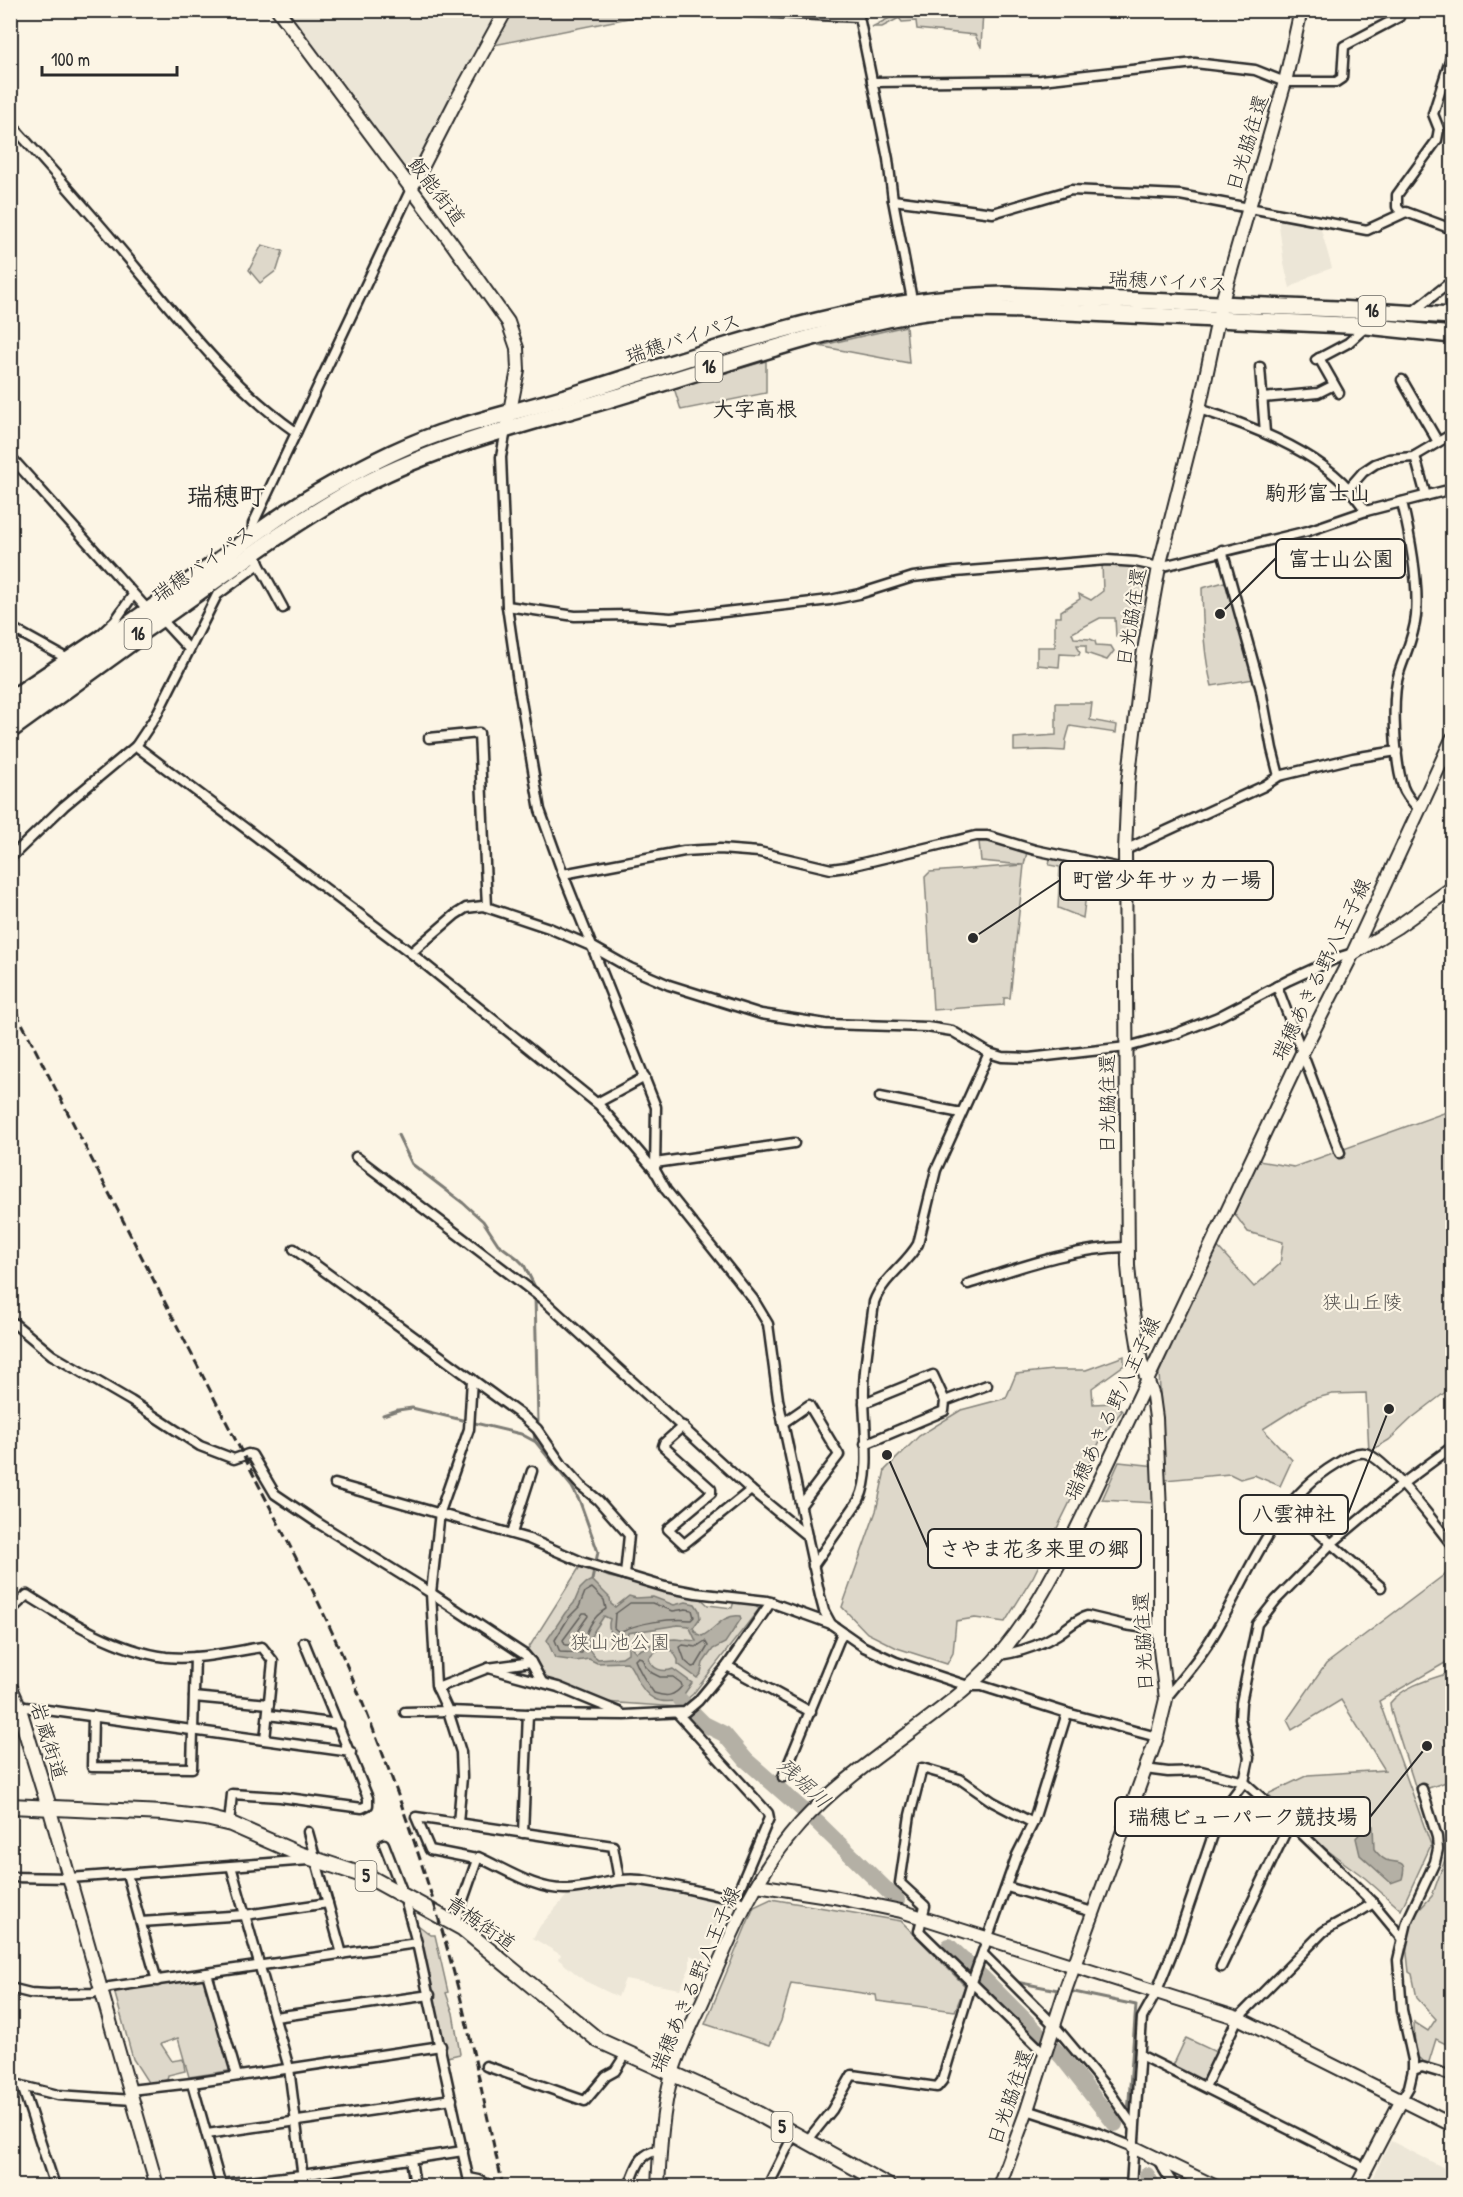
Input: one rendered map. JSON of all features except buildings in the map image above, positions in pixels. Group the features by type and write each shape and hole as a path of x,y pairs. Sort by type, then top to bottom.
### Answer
{"highway":[{"name":"瑞穂バイパス","path":"13,710 148,610 256,551 329,485 379,459 455,428 790,326 913,308 970,296 1004,295 1219,312 1452,335"},
{"name":"瑞穂バイパス","path":"13,710 167,617 256,551 327,505 373,480 429,455 506,430 791,342 913,308"},
{"name":"瑞穂バイパス","path":"1219,312 1337,309 1452,316"}],"main road":[{"name":"岩蔵街道","path":"10,1688 18,1706 49,1807"},
{"name":"青梅街道","path":"10,1806 164,1812 206,1818 229,1824 315,1860 365,1875 455,1923 598,2040 744,2106 888,2187"}],"street":[{"name":"飯能街道","path":"278,10 508,322 515,339 518,370 506,430"},
{"path":"283,608 256,551 253,524 411,189 506,10"},
{"path":"710,10 858,14 888,159 893,200 913,308"},
{"name":"日光脇往還","path":"999,2187 1074,1967 1157,1737 1165,1707 1159,1630 1159,1463 1156,1418 1153,1396 1141,1362 1132,1307 1127,1247 1125,850 1128,783 1149,618 1159,567 1199,409 1219,312 1285,82 1301,10"},
{"path":"872,82 1051,79 1195,63 1255,70 1285,82 1336,82 1342,78 1344,46 1399,17"},
{"path":"1402,213 1397,207 1397,195 1439,135 1433,114 1452,54"},
{"path":"10,123 71,191 200,344 269,413 296,432"},
{"path":"893,200 993,213 1071,190 1180,195 1366,230 1406,212 1452,229"},
{"path":"1411,314 1452,281"},
{"path":"1262,398 1336,389 1317,359 1348,343 1367,326"},
{"path":"1260,367 1265,433"},
{"path":"1402,380 1438,442"},
{"path":"1199,409 1265,433 1318,463 1349,488 1366,511"},
{"path":"506,430 501,457 507,606 540,810 591,946 656,1107 655,1167"},
{"path":"1349,488 1363,472 1376,464 1389,459 1415,456 1452,434"},
{"path":"10,456 148,610"},
{"path":"1415,456 1426,496"},
{"path":"507,606 575,616 629,615 671,618 821,601 859,594 914,577 956,572 1107,560 1136,562 1159,567 1308,531 1366,511 1452,489"},
{"path":"1402,502 1411,550 1416,615 1410,645 1399,674 1396,696 1397,751 1405,794 1419,809"},
{"path":"1222,550 1261,690 1279,776"},
{"path":"10,858 64,806 136,746 156,716 217,595 256,551"},
{"path":"13,710 66,658 115,621 133,595"},
{"path":"10,735 126,652 167,617 189,649"},
{"path":"10,627 66,658"},
{"path":"429,738 479,734 487,907"},
{"name":"瑞穂あきる野八王子線","path":"658,2187 663,2116 672,2074 740,1901 757,1885 781,1848 817,1808 968,1686 999,1655 1028,1618 1058,1568 1303,1051 1353,953 1452,739"},
{"path":"136,746 411,953 597,1103 655,1167 666,1190 753,1299 768,1324 783,1423 813,1566 824,1611 831,1624"},
{"path":"1125,850 1264,786 1279,776 1353,758 1397,751"},
{"path":"563,874 684,851 720,849 759,852 839,868 976,836 1005,840 1035,850 1125,869"},
{"path":"411,953 466,908 487,907 549,928 669,985 761,1014 826,1024 927,1027 952,1031 989,1053 1002,1057 1029,1058 1127,1047 1199,1026 1277,986 1353,953 1396,927 1452,888"},
{"path":"1277,986 1340,1153"},
{"path":"813,1566 855,1506 864,1488 867,1470 864,1388 874,1302 883,1285 912,1255 918,1244 936,1170 989,1053"},
{"path":"597,1103 645,1077"},
{"path":"880,1097 961,1113"},
{"path":"655,1167 794,1143"},
{"path":"356,1157 536,1294 752,1490 807,1536"},
{"path":"968,1284 1049,1258 1082,1251 1127,1247"},
{"path":"294,1249 536,1428 562,1465 581,1486 598,1500 629,1535 625,1575"},
{"path":"10,1320 52,1355 131,1401 200,1446 234,1459 248,1454 252,1455 275,1494 525,1655 542,1682"},
{"path":"864,1403 933,1375 945,1401 944,1411 865,1444"},
{"path":"458,1823 462,1777 461,1752 448,1711 437,1688 431,1593 440,1512 469,1422 472,1379"},
{"path":"945,1401 987,1385"},
{"path":"783,1423 809,1406 839,1455 801,1505"},
{"path":"683,1426 663,1446 711,1489 711,1493 668,1529 684,1544 752,1490"},
{"path":"1131,2187 1142,2018 1178,1938 1217,1823 1244,1782 1249,1758 1240,1718 1241,1703 1257,1624 1276,1600 1332,1543 1402,1484 1452,1446"},
{"path":"1166,1698 1217,1630 1267,1535 1288,1506 1315,1478 1347,1457 1363,1452 1372,1456 1402,1484 1452,1545"},
{"path":"512,1533 532,1471"},
{"path":"335,1484 512,1533 596,1566 678,1590 771,1602 831,1624 864,1647 896,1662 968,1686 982,1686 1067,1713 1157,1737"},
{"path":"1288,1506 1381,1587"},
{"path":"10,1611 27,1594 55,1612 127,1648 166,1657 195,1657 262,1647 273,1661 265,1740"},
{"path":"405,1712 625,1715 682,1713 698,1701 727,1666 771,1602"},
{"path":"999,1655 1038,1646 1060,1634 1081,1617 1087,1616 1159,1630"},
{"path":"783,1777 842,1633"},
{"path":"229,1824 231,1794 280,1797 366,1808 368,1805 368,1798 351,1752 304,1642"},
{"path":"93,1716 92,1767 192,1768 195,1657"},
{"path":"437,1688 488,1668 531,1662"},
{"path":"727,1666 811,1712"},
{"path":"488,1668 558,1687 625,1715"},
{"path":"194,1697 269,1704"},
{"path":"18,1706 351,1752"},
{"path":"619,1879 613,1846 416,1817 429,1850 476,1859 478,1857 542,1886 569,1889 619,1879 640,1880 740,1901 770,1818 682,1713"},
{"path":"807,2141 832,2110 852,2075 937,2087 942,2081 973,1979 1017,1855 1033,1823 1067,1713"},
{"path":"523,1833 528,1714"},
{"path":"268,1715 339,1724"},
{"path":"1033,1823 993,1802 960,1779 922,1768 910,1815 900,1883 925,1906 924,1918 919,1931 973,1979 1046,2052"},
{"path":"1145,1769 1168,1772 1209,1772 1244,1782 1373,1903 1402,1938"},
{"path":"1357,2187 1409,2087 1413,2070 1413,2060 1402,2010 1398,1960 1407,1922 1436,1862 1438,1849 1437,1838 1422,1789"},
{"path":"49,1807 157,2187"},
{"path":"1221,1967 1290,1823"},
{"path":"308,1832 342,1954"},
{"path":"384,1844 404,1896 417,1943 470,2182 479,2180 491,2187"},
{"path":"455,1923 476,1859"},
{"path":"10,1877 70,1878 315,1860"},
{"path":"231,1866 288,2068 304,2187"},
{"path":"127,1874 157,1981"},
{"path":"757,1885 880,1906 924,1918 1238,2018 1452,2125"},
{"path":"1006,1887 1094,1912"},
{"path":"141,1922 245,1915 328,1903"},
{"path":"1205,2087 1238,2018 1323,1932 1360,1913 1373,1903"},
{"path":"10,1988 48,1994 93,1993 207,1973 417,1943"},
{"path":"982,1956 1054,2027 1106,2087 1134,2127"},
{"path":"207,1973 237,2076"},
{"path":"275,2017 430,1995"},
{"path":"10,2083 58,2095 131,2095 237,2076 441,2046"},
{"path":"486,2066 585,2101 606,2076 615,2071 626,2054"},
{"path":"1140,2055 1366,2168"},
{"path":"1413,2070 1422,2067 1452,2076"},
{"path":"192,2084 221,2185 463,2151"},
{"path":"22,2086 55,2187"},
{"path":"207,2134 452,2099"},
{"path":"1027,2110 1101,2134 1214,2187"},
{"path":"768,2187 794,2134"},
{"path":"629,2187 643,2156 648,2151 660,2150"},
{"path":"411,2159 415,2187"},
{"path":"1158,2160 1174,2187"},
{"path":"1133,2174 1140,2187"}],"shaded area":[{"path":"288,11 500,11 413,177"},
{"path":"1278,217 1320,226 1332,268 1310,276 1290,288 1284,264"},
{"path":"617,1883 640,1883 729,1902 728,1912 705,1963 690,1955 690,1967 680,1989 625,1979 618,1997 585,1981 558,1959 561,1955 533,1938 540,1926 570,1892"},
{"path":"1391,2141 1452,2172 1448,2186 1368,2186"}],"green space":[{"path":"626,10 649,14 494,45 513,11"},
{"path":"903,11 983,11 981,47 975,35 917,29 916,21 902,22 899,18 882,27 872,27"},
{"path":"262,245 283,251 277,270 260,283 249,270"},
{"path":"906,326 909,363 819,346"},
{"path":"766,361 766,393 681,410 674,388"},
{"path":"1123,563 1148,567 1152,571 1141,630 1130,628 1126,635 1116,636 1115,618 1100,618 1072,633 1074,638 1090,639 1095,641 1096,645 1111,646 1114,651 1107,660 1086,653 1086,645 1077,645 1079,655 1060,654 1059,667 1037,665 1037,647 1055,647 1055,617 1061,617 1061,611 1080,599 1079,594 1091,600 1103,591 1102,564"},
{"path":"1228,581 1254,679 1212,686 1205,649 1202,588"},
{"path":"1056,703 1092,703 1090,720 1117,725 1116,733 1070,726 1065,751 1014,751 1014,738 1056,735"},
{"path":"979,842 993,842 1027,852 1010,998 1004,998 1004,1005 933,1010 925,877 930,872 1023,865 981,861"},
{"path":"1050,859 1084,865 1083,877 1088,878 1083,918 1058,908 1060,867 1049,865"},
{"name":"狭山丘陵","path":"1452,1110 1452,1387 1412,1418 1389,1440 1369,1452 1366,1393 1332,1394 1309,1400 1263,1429 1292,1460 1280,1486 1254,1475 1240,1479 1230,1474 1165,1480 1159,1373 1215,1244 1254,1287 1280,1264 1283,1242 1248,1232 1230,1208 1253,1160 1294,1167"},
{"path":"1124,1356 1124,1365 1092,1388 1093,1404 1114,1403 1122,1411 1103,1435 1033,1577 1005,1622 975,1618 956,1621 953,1653 947,1664 897,1648 867,1633 842,1607 876,1511 885,1470 919,1436 961,1410 1006,1398 1016,1374 1053,1370 1086,1370"},
{"path":"1119,1462 1156,1466 1155,1503 1102,1500"},
{"name":"狭山池公園","path":"581,1565 609,1577 698,1596 708,1605 732,1608 734,1601 754,1603 759,1609 693,1694 678,1707 604,1702 542,1677 528,1649"},
{"path":"1452,1569 1452,1659 1379,1701 1431,1845 1401,1910 1365,1878 1323,1847 1268,1794 1308,1775 1385,1770 1341,1700 1292,1730 1287,1720 1326,1664"},
{"path":"1452,1672 1452,1780 1417,1792 1390,1703 1411,1687"},
{"path":"1452,1856 1452,2047 1436,2039 1428,2065 1415,2055 1414,2022 1428,2031 1436,2019 1417,1998 1412,1974 1409,1972 1404,1926 1432,1896 1446,1857"},
{"path":"771,1899 901,1921 965,1986 955,2011 877,2001 876,1995 791,1983 781,2021 770,2045 705,2024 754,1907"},
{"path":"418,1925 431,1935 435,1935 460,2054 447,2057"},
{"path":"201,1979 206,1981 230,2068 228,2071 189,2077 178,2038 161,2044 172,2061 183,2059 185,2071 168,2075 167,2080 149,2084 133,2059 115,1994 117,1990"},
{"path":"1186,2038 1216,2052 1201,2082 1172,2068"}],"water":[{"path":"592,1580 610,1598 611,1604 615,1607 629,1596 653,1597 674,1605 686,1602 695,1604 700,1618 693,1628 697,1634 702,1636 728,1617 740,1616 741,1619 725,1643 713,1649 703,1663 701,1673 697,1678 678,1664 673,1651 663,1649 649,1658 655,1667 662,1670 673,1669 692,1683 680,1700 659,1701 649,1696 627,1662 597,1663 589,1659 576,1661 555,1658 547,1640 586,1583","holes":["604,1616 610,1619 611,1632 628,1648 628,1653 622,1657 598,1659 589,1649 590,1638","678,1625 689,1626 696,1641 660,1640 636,1652 626,1641 628,1633"]},
{"path":"1369,1823 1373,1826 1374,1849 1386,1860 1403,1865 1402,1879 1391,1883 1360,1855 1356,1838"}],"waterway":[{"path":"398,1135 412,1164 483,1221 498,1244 524,1265 535,1289"},
{"path":"535,1296 538,1421 534,1432 535,1441 572,1487 580,1502 598,1552 592,1580"},
{"path":"383,1415 412,1408 521,1434 534,1441"},
{"name":"残堀川","path":"680,1700 704,1724 724,1734 746,1760 819,1824 897,1900"},
{"name":"残堀川","path":"949,1946 1061,2056 1115,2124"},
{"path":"1016,1982 1058,1990"},
{"path":"1074,1992 1136,2005 1128,2113"},
{"path":"1115,2124 1124,2118"},
{"name":"残堀川","path":"1147,2175 1153,2186"}],"railway":[{"path":"10,1000 313,1591 377,1738 413,1838 445,1940 465,2016 503,2186"}],"place":[{"name":"富士山公園","path":"1220,614"},
{"name":"町営少年サッカー場","path":"973,938"},
{"name":"八雲神社","path":"1389,1409"},
{"name":"さやま花多来里の郷","path":"887,1455"},
{"name":"瑞穂ビューパーク競技場","path":"1427,1746"}],"district":[{"name":"大字高根","path":"755,409"},
{"name":"駒形富士山","path":"1318,493"},
{"name":"瑞穂町","path":"226,496"}]}
